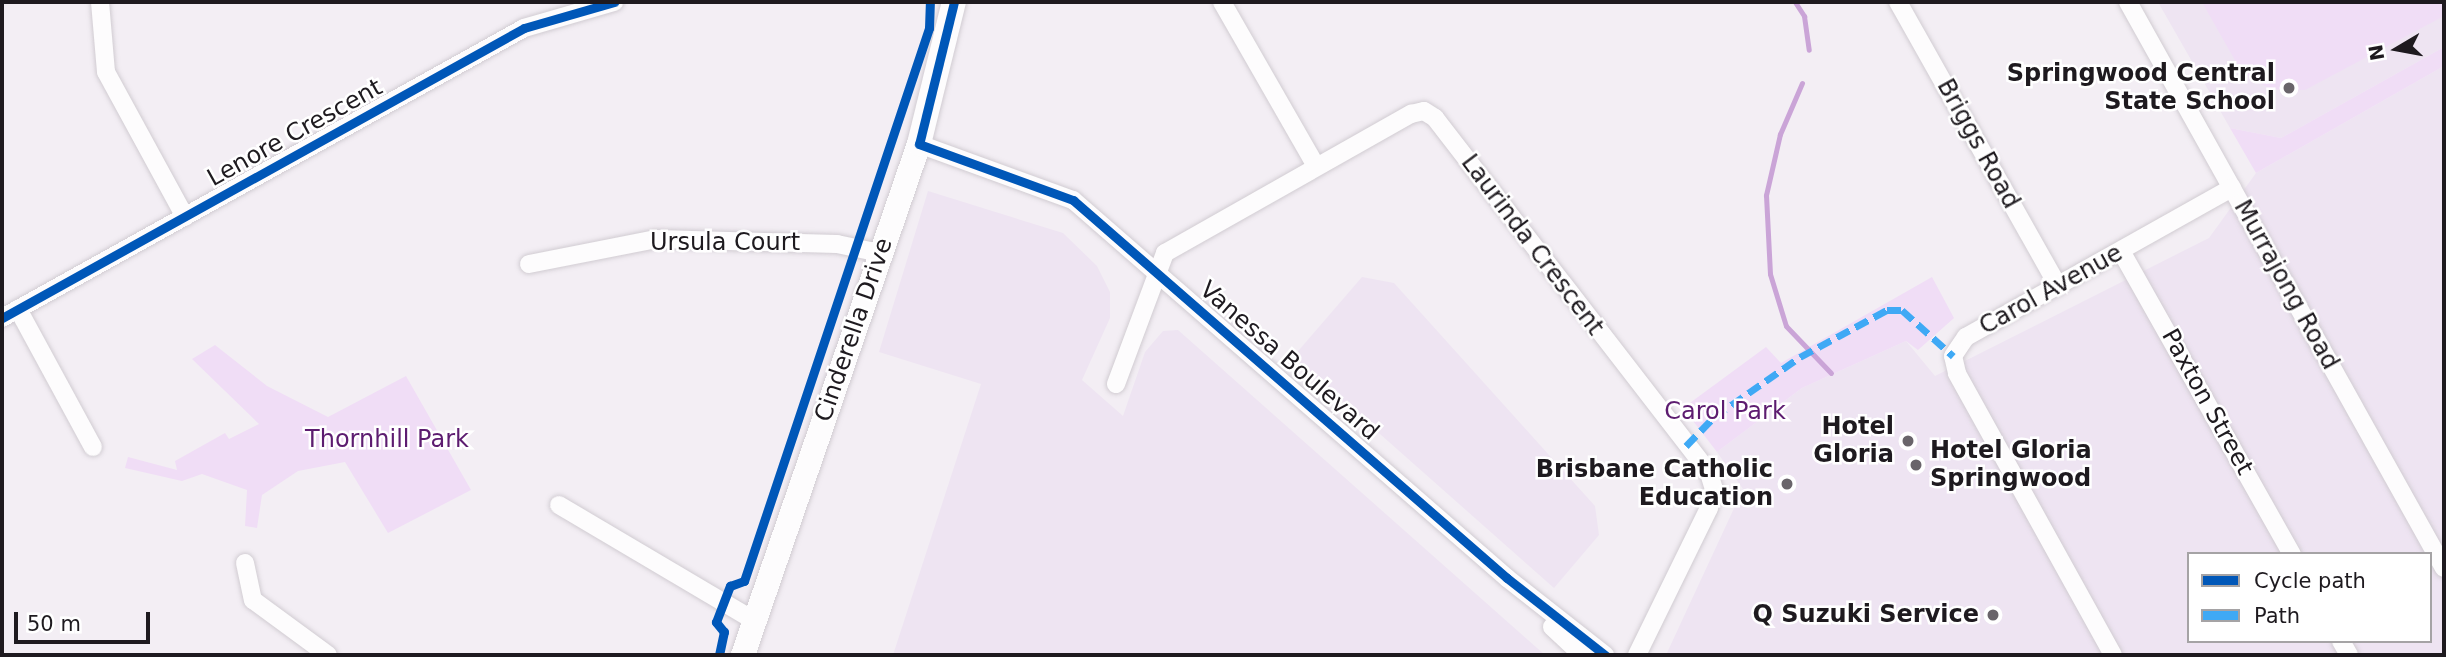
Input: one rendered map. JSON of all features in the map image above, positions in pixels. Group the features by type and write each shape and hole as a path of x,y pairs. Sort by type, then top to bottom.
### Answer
{"street":[{"path":"100,2 106,72 185,216"},
{"name":"Lenore Crescent","path":"10,314 524,28 614,2"},
{"name":"Cinderella Drive","path":"743,655 919,144 954,2"},
{"path":"1222,2 1316,166"},
{"name":"Briggs Road","path":"1898,2 2058,286"},
{"name":"Murrajong Road","path":"2128,2 2444,568"},
{"name":"Laurinda Crescent","path":"1116,384 1160,273 1165,253 1316,166 1411,114 1424,111 1435,118 1709,473 1714,489 1709,508 1637,655"},
{"name":"Vanessa Boulevard","path":"919,144 1073,200 1507,578 1605,655"},
{"name":"Carol Avenue","path":"2113,655 1956,373 1953,356 1966,337 2232,188"},
{"name":"Ursula Court","path":"529,264 656,239 837,244 880,253"},
{"name":"Paxton Street","path":"2121,251 2291,552"},
{"path":"10,314 93,447"},
{"path":"559,505 755,621"},
{"path":"245,563 253,600 328,655"},
{"name":"Vanessa Boulevard","path":"1507,578 1582,655"}],"shaded area":[{"name":"Springwood Central State School","path":"2158,2 2444,2 2444,47 2281,138 2230,128"},
{"path":"2444,66 2444,655 1666,655 1743,489 1717,452 1802,388 1906,341 1935,376 2209,238 2256,173"},
{"path":"928,191 1063,233 1097,266 1110,292 1110,318 1082,380 1123,416 1145,352 1163,331 1178,330 1545,655 893,655 981,384 879,352"},
{"path":"1362,277 1394,283 1595,506 1599,535 1554,588 1293,357"}],"green space":[{"path":"2202,2 2444,2 2444,16 2305,90 2270,89 2241,71"},
{"path":"2444,47 2444,66 2256,173 2230,128 2281,138"},
{"name":"Carol Park","path":"1932,277 1954,318 1918,350 1906,341 1802,388 1717,452 1683,408 1766,347 1781,363"},
{"name":"Thornhill Park","path":"215,345 267,386 328,417 406,376 471,490 388,533 345,462 298,471 262,495 257,528 245,526 247,490 202,474 182,481 125,468 128,457 177,470 175,461 225,433 229,439 259,424 192,359"}],"waterway":[{"path":"1795,2 1804,16 1809,50"},
{"path":"1802,83 1780,134 1766,195 1770,274 1786,326 1831,373"}],"marked path":[{"path":"1686,446 1714,417 1800,357 1887,310 1902,310 1953,356"}],"cycle path":[{"path":"2,318 524,28 614,2"},
{"path":"719,655 724,632 716,622 730,586 744,581 929,28 930,2"},
{"path":"954,2 919,144 1073,200 1507,578 1605,655"}],"place":[{"name":"Springwood Central State School","path":"2289,88"},
{"name":"Hotel Gloria","path":"1908,441"},
{"name":"Hotel Gloria Springwood","path":"1916,465"},
{"name":"Brisbane Catholic Education","path":"1787,484"},
{"name":"Q Suzuki Service","path":"1993,615"}]}
